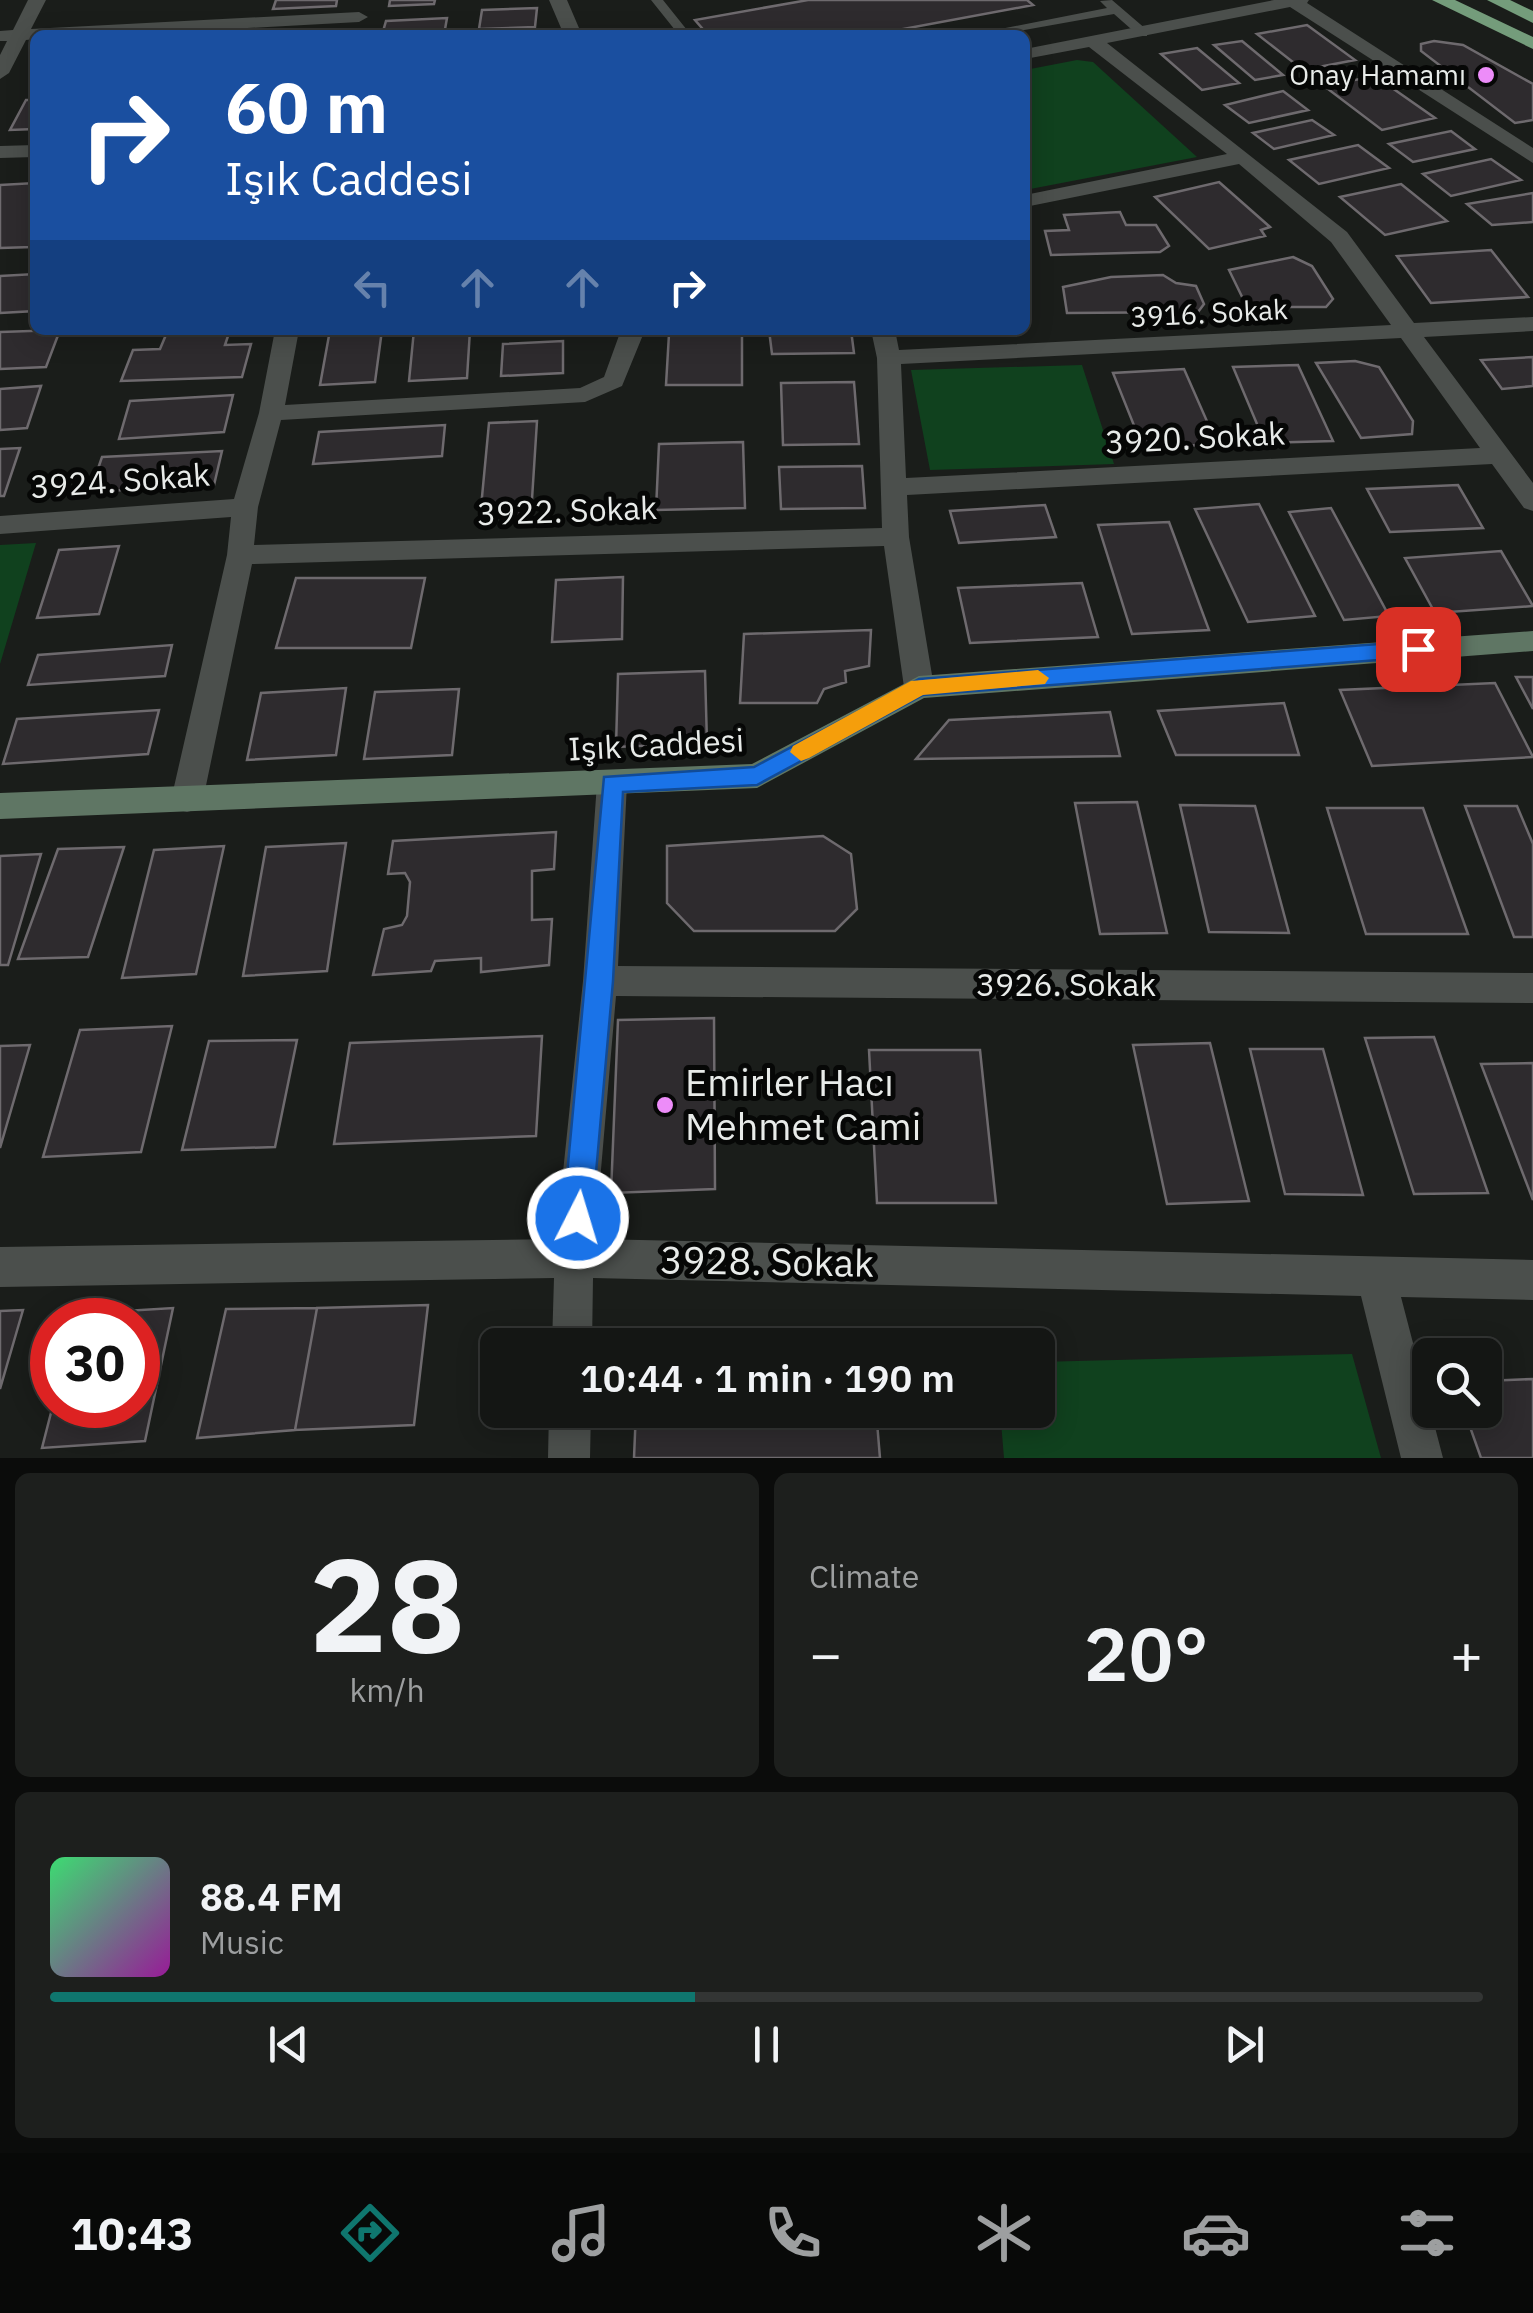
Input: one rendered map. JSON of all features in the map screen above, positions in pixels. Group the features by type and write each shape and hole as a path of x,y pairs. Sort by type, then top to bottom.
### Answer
{"main road":[{"path":"1441,0 1533,44"},
{"path":"1496,0 1533,18"}],"street":[{"path":"0,73 10,35 37,0"},
{"path":"558,0 571,30"},
{"path":"1030,53 1297,1 1533,157"},
{"path":"107,30 358,17"},
{"path":"1096,42 1243,156 1339,237 1533,502"},
{"path":"0,152 30,151"},
{"path":"1030,199 1243,156"},
{"name":"3916. Sokak","path":"888,358 1533,324"},
{"path":"187,800 240,554 245,507 286,335"},
{"path":"270,414 584,395 614,381 630,335"},
{"path":"884,335 896,537 919,687"},
{"name":"3920. Sokak","path":"894,487 1499,455"},
{"name":"3924. Sokak","path":"0,526 245,507"},
{"name":"3922. Sokak","path":"240,554 896,537"},
{"name":"Işık Caddesi","path":"0,806 757,776 919,687 1533,640"},
{"path":"572,1328 574,1258 600,981 612,783"},
{"name":"3926. Sokak","path":"600,981 1533,988"},
{"name":"3928. Sokak","path":"0,1266 574,1258 1533,1280"},
{"path":"1376,1276 1422,1458"},
{"path":"569,1458 570,1428"}],"lane":[{"path":"660,0 681,30"},
{"path":"1105,0 1144,33"},
{"path":"1004,30 1116,10"}],"green space":[{"path":"1077,60 1093,62 1197,157 1030,189 1030,69"},
{"path":"1082,365 1114,464 930,470 911,370"},
{"path":"36,543 0,664 0,545"},
{"path":"1352,1354 1381,1458 1004,1458 1002,1428 1055,1428 1055,1362"}],"building":[{"path":"276,0 337,0 336,6 273,9"},
{"path":"390,0 435,0 434,4 389,6"},
{"path":"808,0 1027,0 1033,5 898,30 704,30 695,20"},
{"path":"537,8 535,27 479,29 482,10"},
{"path":"447,18 445,30 383,30 386,21"},
{"path":"1307,25 1355,60 1303,70 1257,34"},
{"path":"1242,41 1283,75 1255,80 1214,45"},
{"name":"Onay Hamamı","path":"1434,41 1463,45 1533,84 1533,120 1515,123 1421,51 1421,44"},
{"path":"1197,48 1239,83 1202,90 1161,54"},
{"path":"1375,76 1435,118 1382,130 1324,86"},
{"path":"1283,91 1308,110 1249,123 1225,105"},
{"path":"26,100 30,100 30,129 10,130"},
{"path":"1312,120 1334,135 1274,149 1253,133"},
{"path":"1451,131 1475,149 1413,162 1389,144"},
{"path":"1358,145 1389,168 1319,184 1289,160"},
{"path":"1491,159 1521,180 1451,196 1423,174"},
{"path":"1219,182 1270,227 1261,230 1265,236 1209,249 1155,197"},
{"path":"30,183 30,247 0,248 0,185"},
{"path":"1401,184 1447,221 1385,235 1340,197"},
{"path":"1533,193 1533,222 1492,225 1467,204"},
{"path":"1120,212 1126,225 1156,225 1169,246 1160,252 1051,255 1045,231 1069,230 1064,215"},
{"path":"1491,250 1528,297 1431,303 1397,256"},
{"path":"1293,257 1312,266 1333,299 1326,307 1247,307 1229,270"},
{"path":"30,274 30,311 0,313 0,276"},
{"path":"1163,275 1176,283 1196,286 1204,304 1198,312 1067,313 1063,287 1111,277"},
{"path":"0,332 58,335 46,367 0,369"},
{"path":"166,335 228,335 225,345 251,344 242,377 121,381 133,350 160,349"},
{"path":"329,335 381,335 375,382 320,385"},
{"path":"414,335 470,335 467,378 409,381"},
{"path":"669,335 742,335 742,385 666,385"},
{"path":"770,335 852,335 854,353 772,354"},
{"path":"563,341 563,373 501,376 503,344"},
{"path":"1533,357 1533,386 1502,389 1481,360"},
{"path":"1355,361 1379,367 1413,421 1412,434 1361,438 1316,363"},
{"path":"1298,365 1333,441 1265,443 1233,367"},
{"path":"1184,369 1217,444 1143,448 1113,373"},
{"path":"854,382 859,444 783,445 781,383"},
{"path":"41,386 27,428 0,430 0,389"},
{"path":"233,395 224,432 119,439 130,401"},
{"path":"537,421 531,515 480,518 489,423"},
{"path":"445,425 442,456 313,464 319,432"},
{"path":"743,442 745,508 656,510 659,444"},
{"path":"20,448 4,496 0,496 0,449"},
{"path":"222,451 214,485 90,492 102,457"},
{"path":"862,466 865,508 781,509 779,467"},
{"path":"1458,485 1483,528 1390,532 1367,489"},
{"path":"1259,504 1315,616 1248,622 1195,509"},
{"path":"1045,505 1056,537 959,543 950,511"},
{"path":"1331,508 1389,616 1344,620 1289,512"},
{"path":"1169,522 1209,630 1132,634 1098,525"},
{"path":"119,546 99,614 37,618 59,550"},
{"path":"1501,551 1533,606 1435,613 1405,558"},
{"path":"623,577 622,639 552,642 556,580"},
{"path":"296,578 425,578 411,648 276,648"},
{"path":"1082,583 1098,637 970,643 958,588"},
{"path":"871,630 869,666 845,671 846,682 824,689 817,703 740,703 744,634"},
{"path":"172,645 165,676 28,685 38,655"},
{"path":"705,671 707,743 616,747 618,674"},
{"path":"1516,677 1533,677 1533,709"},
{"path":"1495,683 1533,757 1372,766 1340,690"},
{"path":"346,688 336,755 247,760 261,693"},
{"path":"459,689 452,755 364,759 375,692"},
{"path":"1284,703 1299,755 1176,755 1158,711"},
{"path":"159,710 148,754 3,764 17,719"},
{"path":"1110,712 1120,756 916,759 949,720"},
{"path":"1137,802 1167,933 1100,934 1075,803"},
{"path":"1180,805 1255,806 1289,933 1209,932"},
{"path":"1465,806 1517,806 1533,844 1533,937 1514,937"},
{"path":"1327,808 1423,808 1468,934 1366,934"},
{"path":"556,832 554,869 532,871 532,920 552,919 549,965 481,972 481,958 435,961 431,971 373,975 384,929 402,925 407,916 410,882 405,873 388,874 393,841"},
{"path":"823,836 851,854 857,909 835,931 694,931 667,903 667,846"},
{"path":"346,843 327,971 243,976 266,847"},
{"path":"224,846 196,974 122,978 154,850"},
{"path":"124,847 88,957 18,959 58,849"},
{"path":"41,854 8,965 0,965 0,856"},
{"name":"Emirler Hacı Mehmet Cami","path":"714,1018 715,1189 611,1193 618,1020"},
{"path":"172,1026 141,1152 43,1157 80,1030"},
{"path":"542,1036 536,1136 334,1144 350,1043"},
{"path":"1434,1037 1488,1193 1414,1194 1365,1038"},
{"path":"297,1040 275,1147 182,1150 209,1041"},
{"path":"1210,1043 1249,1201 1167,1204 1133,1045"},
{"path":"30,1045 0,1148 0,1046"},
{"path":"1250,1049 1323,1049 1363,1195 1285,1194"},
{"path":"869,1050 980,1050 996,1203 877,1203"},
{"path":"1533,1063 1533,1200 1481,1064"},
{"path":"428,1305 414,1425 295,1430 317,1308"},
{"path":"173,1308 160,1370 160,1309"},
{"path":"317,1308 295,1430 197,1438 226,1309"},
{"path":"23,1310 0,1389 0,1311"},
{"path":"1533,1379 1533,1458 1481,1458 1470,1428 1502,1428 1502,1380"},
{"path":"47,1428 148,1428 145,1441 42,1448"},
{"path":"635,1428 878,1428 880,1458 634,1458"}],"slow traffic":[{"path":"801,752 919,687 1038,678"}],"place":[{"name":"Onay Hamamı","path":"1486,75"},
{"name":"Emirler Hacı Mehmet Cami","path":"665,1105"}],"route":[{"path":"578,1218 600,981 612,783 757,776 919,687 1418,649"}]}
